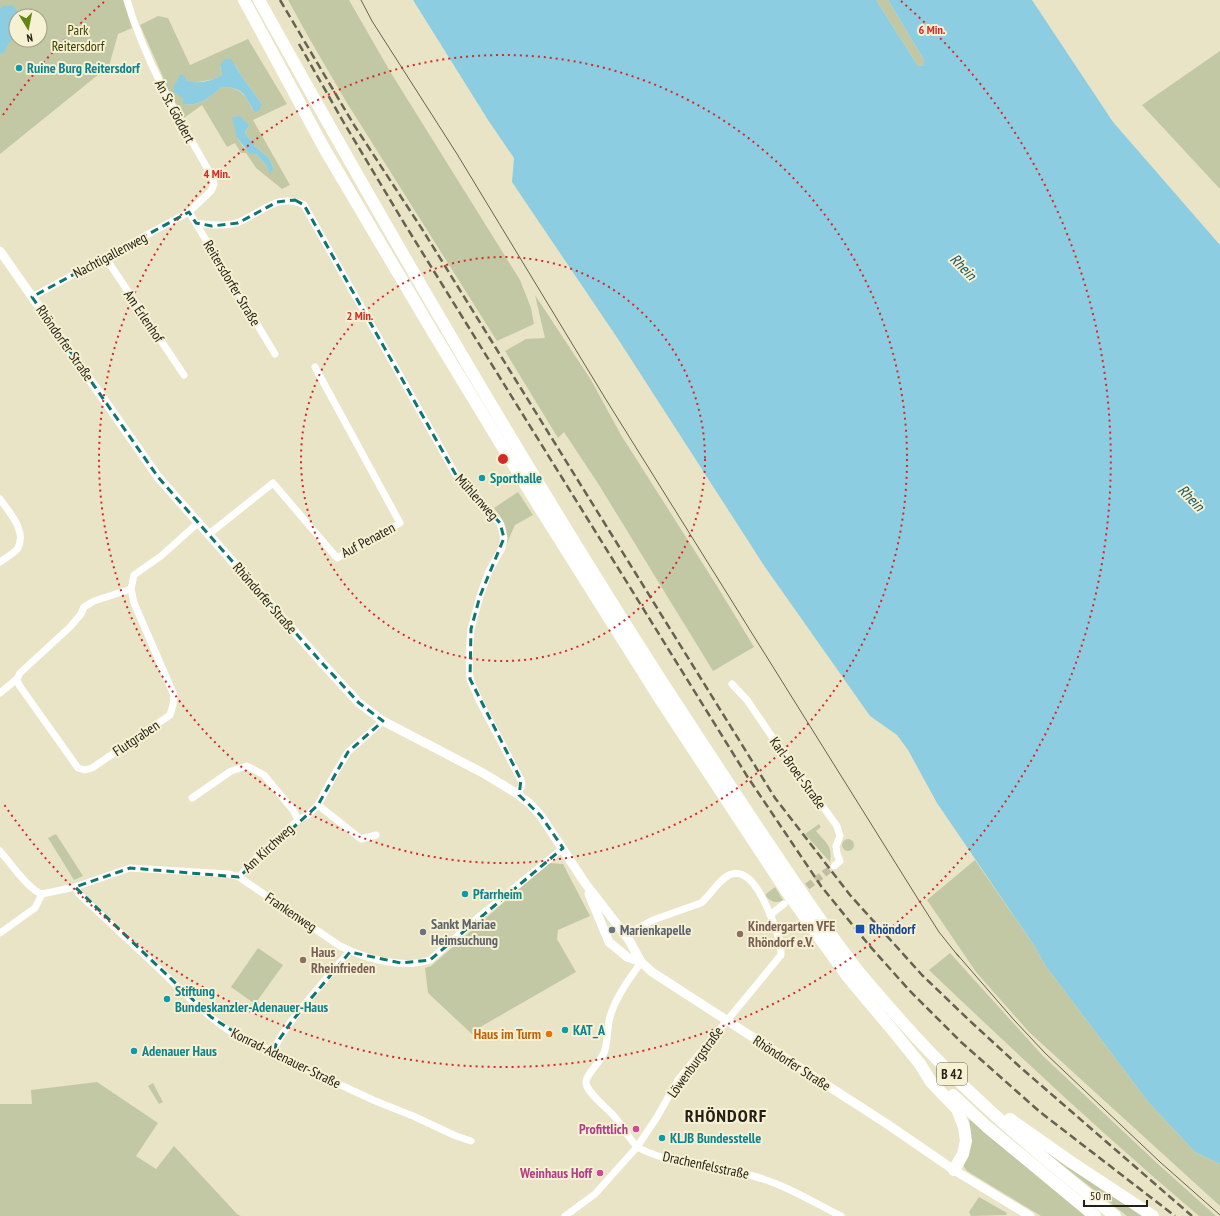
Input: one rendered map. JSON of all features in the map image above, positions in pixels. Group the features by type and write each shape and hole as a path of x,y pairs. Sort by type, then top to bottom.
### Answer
{"highway":[{"name":"B 42","path":"244,0 324,148 434,334 532,495 660,699 804,917 847,976 920,1064 986,1126 1095,1216"},
{"name":"B 42","path":"259,0 347,159 446,328 551,505 677,706 789,894 813,909 856,968 906,1027 966,1088 1047,1161 1115,1216"},
{"name":"B 42","path":"920,1064 931,1082 956,1109 964,1127 966,1141 963,1154 954,1170"},
{"name":"B 42","path":"966,1088 1071,1162 1153,1216"}],"main road":[{"name":"Rhöndorfer Straße","path":"0,251 158,477 322,664 359,703 383,721 483,773 516,793 530,804 541,816 585,883 627,937 641,962 652,972 887,1124 954,1170 1024,1215"},
{"name":"Rhöndorfer Straße","path":"585,883 609,942 627,957 641,962"},
{"path":"619,951 624,951 630,944 627,937"}],"street":[{"name":"An St. Göddert","path":"127,0 156,76 170,104 213,178 214,184 211,191 189,212"},
{"name":"Mühlenweg","path":"196,223 212,226 238,222 277,202 294,200 304,205 456,475 465,487 500,523 504,538 502,548 480,596 471,629 469,657 470,679 479,700 521,780 521,788 516,793"},
{"name":"Reitersdorfer Straße","path":"189,212 275,354"},
{"name":"Nachtigallenweg","path":"32,297 189,212"},
{"name":"Am Erlenhof","path":"105,257 184,375"},
{"name":"Auf Penaten","path":"209,534 248,501 273,483 337,558 400,523 315,367"},
{"path":"0,499 15,520 21,537 18,549 0,562"},
{"path":"0,693 17,679 20,673 70,627 84,607 94,601 131,589 134,574 161,556 199,522"},
{"name":"Flutgraben","path":"17,679 19,685 78,768 85,770 92,768 170,715 174,695 134,603 131,589"},
{"name":"Karl-Broel-Straße","path":"732,684 747,700 837,826 840,836 836,846 840,861 834,866"},
{"name":"Am Kirchweg","path":"239,877 298,820 308,815 318,805 348,752 383,721"},
{"name":"Am Kirchweg","path":"192,798 231,771 247,766 264,775 292,810 298,820"},
{"path":"318,805 361,839 376,835"},
{"name":"Frankenweg","path":"42,894 75,887 130,868 229,874 239,877 340,946 350,951 371,958 401,963 418,963 430,960 485,912 563,848"},
{"path":"0,851 30,887 42,894 35,908 0,933"},
{"path":"627,937 653,920 701,903 724,878 731,874 742,874 749,879 758,892 770,915 789,894"},
{"name":"Konrad-Adenauer-Straße","path":"75,887 79,894 211,1017 230,1031 261,1049 275,1051 276,1055 373,1100 471,1141"},
{"name":"Löwenburgstraße","path":"565,1216 595,1194 637,1147 657,1117 678,1080 781,955 780,946 770,915"},
{"path":"275,1051 276,1044 292,1021 350,951"},
{"path":"637,1147 614,1116 588,1089 586,1081 587,1076 604,1056 610,1016 627,982 641,962"},
{"name":"Drachenfelsstraße","path":"637,1147 680,1162 755,1176 780,1185 841,1216"}],"highlighted area":[{"path":"295,200 304,205 456,475 500,523 504,538 480,596 471,629 470,679 521,780 519,795 541,816 563,848 430,960 401,963 350,952 292,1021 276,1044 275,1051 261,1049 211,1017 75,887 130,868 239,877 318,805 348,752 383,721 359,703 323,664 158,477 32,297 189,212 196,223 212,226 238,223 277,202"}],"green space":[{"name":"Park Reitersdorf","path":"0,0 123,0 132,28 118,34 109,66 0,154"},
{"path":"288,0 349,0 391,73 520,280 531,308 534,324 497,341 347,103"},
{"path":"876,0 888,0 924,60 924,65 918,66"},
{"path":"158,16 168,18 190,65 248,39 287,104 253,120 290,185 282,189 256,168 246,153 241,153 235,143 227,147 202,105 184,118 164,82 140,25","holes":["235,65 262,104 252,109 247,99 241,92 227,87 221,87 214,94 199,103 189,105 184,104 183,99 179,95 186,80 192,83 215,79 222,75 220,67","249,125 245,133 254,145 269,158 274,169 269,172 266,165 256,154 244,148 237,138"]},
{"path":"1220,51 1220,189 1142,105"},
{"path":"535,295 591,380 621,435 754,647 713,671 599,485 564,432 558,438 505,351 526,339 545,338"},
{"path":"518,492 533,515 515,525 507,543 505,524 494,508"},
{"path":"819,824 821,827 816,831 830,848 830,862 805,834"},
{"path":"56,834 83,876 74,880 48,838"},
{"path":"846,839 850,839 854,845 850,851 846,851 842,847 842,843"},
{"path":"975,860 1035,947 1045,965 1149,1103 1195,1152 1220,1164 1220,1206 1029,1032 976,972 927,900"},
{"path":"549,863 563,864 590,916 558,930 557,939 576,972 482,1026 474,1036 428,993 425,968 431,966"},
{"path":"775,887 783,900 778,902 770,900 766,896 766,894"},
{"path":"258,948 283,965 255,1004 231,987"},
{"path":"950,953 1043,1056 1158,1164 1216,1216 1199,1216 1062,1095 929,970"},
{"path":"97,1082 158,1123 136,1156 156,1169 174,1146 237,1214 241,1216 0,1216 0,1104 32,1104 31,1090"},
{"path":"153,1083 163,1102 159,1104 148,1086"},
{"path":"969,1119 1085,1216 1041,1216 967,1171 963,1165 971,1132"},
{"path":"1032,1141 1144,1216 1127,1216"},
{"path":"979,1197 1007,1213 1006,1215 971,1216 969,1212"}],"water":[{"name":"Rhein","path":"413,0 876,0 918,66 924,65 924,60 888,0 1032,0 1113,122 1220,245 1220,1164 1195,1152 1149,1103 1045,965 1035,947 937,803 908,750 897,735 870,716 765,567 618,339 512,182 514,158 488,120"},
{"path":"12,5 15,8 8,8 8,45 5,52 0,54 0,9 2,6"},
{"path":"225,59 231,59 262,104 259,111 255,112 246,97 234,88 221,87 214,94 199,103 188,105 183,104 183,99 173,91 180,75 184,75 186,80 199,82 209,81 222,75 220,66"},
{"path":"240,116 249,125 245,133 254,145 269,158 274,169 269,173 266,165 256,154 250,154 237,138 232,117"}],"tunnel":[{"path":"799,893 834,866"}],"tram line":[{"path":"361,0 372,21 457,154 605,398 918,899 939,932 959,957"},
{"path":"956,953 1014,1020 1045,1053 1160,1162 1220,1215"}],"railway":[{"path":"280,0 354,125 422,229 775,798 850,895 922,975 1020,1067 1192,1216"},
{"path":"299,44 404,223 747,776 821,886 868,944 909,990 961,1042 1040,1112 1175,1216"}],"place":[{"name":"Ruine Burg Reitersdorf","path":"19,68"},
{"name":"Sporthalle","path":"482,478"},
{"name":"Pfarrheim","path":"465,894"},
{"name":"Rhöndorf","path":"860,929"},
{"name":"Marienkapelle","path":"612,930"},
{"name":"Sankt Mariae Heimsuchung","path":"423,932"},
{"name":"Kindergarten VFE Rhöndorf e.V.","path":"740,934"},
{"name":"Haus Rheinfrieden","path":"303,960"},
{"name":"Stiftung Bundeskanzler-Adenauer-Haus","path":"167,999"},
{"name":"KAT_A","path":"565,1030"},
{"name":"Haus im Turm","path":"549,1034"},
{"name":"Adenauer Haus","path":"134,1051"},
{"name":"Profittlich","path":"636,1129"},
{"name":"KLJB Bundesstelle","path":"662,1138"},
{"name":"Weinhaus Hoff","path":"600,1173"}],"district":[{"name":"RHÖNDORF","path":"726,1116"}]}
